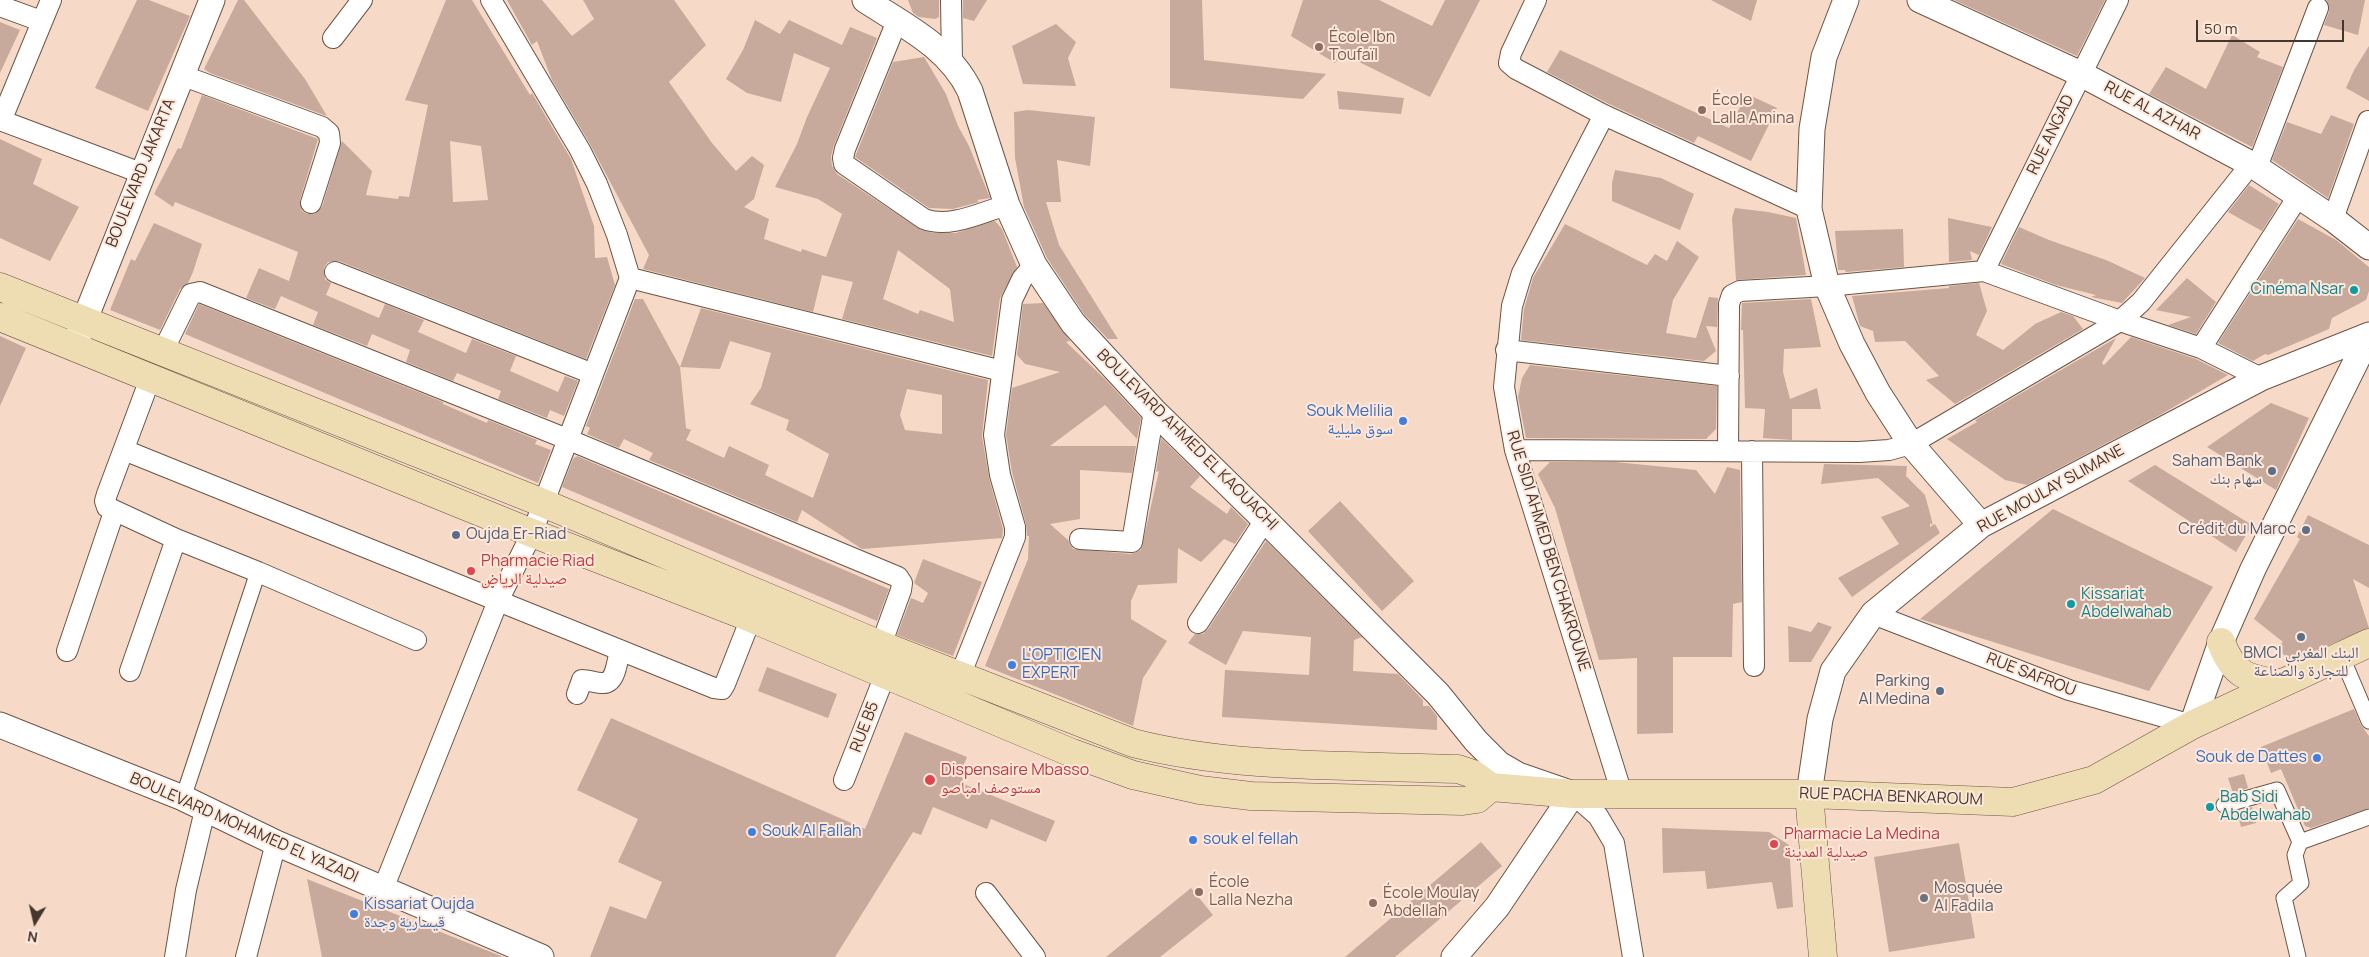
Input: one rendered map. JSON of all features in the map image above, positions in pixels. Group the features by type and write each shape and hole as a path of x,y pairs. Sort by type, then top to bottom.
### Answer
{"main road":[{"path":"0,287 542,503 881,645 1126,740 1160,750 1208,758 1458,769 1473,774 1491,787 1477,799 1463,802 1252,796 1172,785 1098,763 751,618 532,533 0,317"},
{"path":"2221,642 2228,661 2243,675 2264,681 2281,683"},
{"name":"RUE PACHA BENKAROUM","path":"1491,787 1573,794 1810,794 2013,802 2094,780 2192,725 2369,643"},
{"path":"1810,794 1823,957"}],"street":[{"path":"51,0 1,121 141,173"},
{"name":"BOULEVARD JAKARTA","path":"73,348 141,173 212,0"},
{"path":"333,38 362,0"},
{"path":"383,889 498,601 532,533 630,278 617,235 597,184 580,150 491,0"},
{"name":"BOULEVARD AHMED EL KAOUACHI","path":"865,0 922,37 952,61 962,74 970,91 1007,205 1034,265 1073,323 1154,411 1438,694 1476,741 1499,764 1518,775 1573,794"},
{"path":"951,0 952,61"},
{"path":"1536,0 1511,53 1509,64 1604,115 1809,209"},
{"path":"1846,0 1824,57 1816,92 1812,129 1809,209 1827,286 1852,344 1878,393 1911,444 1981,525"},
{"name":"RUE AL AZHAR","path":"1920,0 2081,74 2254,165 2333,219 2369,247"},
{"name":"RUE ANGAD","path":"1984,271 2118,0"},
{"path":"0,6 41,21"},
{"path":"1515,450 1859,452 1889,450 1911,444 2120,321 2141,302 2254,165 2318,8"},
{"path":"897,21 845,149 844,164 924,219 932,222 950,222 1007,205"},
{"path":"181,75 322,127 329,133 330,143 311,203"},
{"name":"RUE SIDI AHMED BEN CHAKROUNE","path":"1604,115 1522,273 1512,306 1506,350 1505,401 1515,450 1622,794"},
{"path":"2333,219 2368,121"},
{"path":"2202,348 2299,195"},
{"path":"960,676 1015,537 1015,527 994,446 1012,300 1022,279 1034,265"},
{"path":"1728,450 1729,304 1732,295 1740,291 1827,286 1984,271 2120,321 2202,348 2261,378"},
{"path":"335,272 593,374"},
{"path":"630,278 1002,371"},
{"path":"162,353 191,294 200,292 567,439 898,577 902,583 901,590 881,645"},
{"path":"2192,725 2221,642 2253,569 2369,335"},
{"name":"RUE MOULAY SLIMANE","path":"1810,794 1820,719 1833,671 1873,614 1981,525 2261,378 2369,335"},
{"path":"1506,350 1729,376"},
{"path":"150,379 105,501 107,507 176,540 258,572 416,640"},
{"path":"1080,539 1132,542 1154,411"},
{"path":"124,450 714,688 722,689 751,618"},
{"path":"1752,452 1754,666"},
{"path":"67,651 114,512"},
{"path":"1198,622 1265,520"},
{"path":"130,671 176,540"},
{"path":"183,798 258,572"},
{"name":"RUE SAFROU","path":"1873,614 2069,690 2192,725"},
{"path":"577,694 582,680 603,684 609,682 613,677 620,650"},
{"path":"2341,655 2369,721"},
{"name":"RUE B5","path":"844,780 885,675"},
{"name":"BOULEVARD MOHAMED EL YAZADI","path":"0,725 183,798 276,843 541,957"},
{"path":"2224,805 2277,790 2300,842 2295,856 2301,883 2284,898 2298,957"},
{"path":"1454,957 1497,907 1573,794 1598,816 1614,843 1629,954"},
{"path":"174,957 186,890 205,810"},
{"path":"2300,842 2369,816"},
{"path":"246,957 276,843"},
{"path":"986,893 1035,957"}],"building":[{"path":"137,0 149,0 190,16 148,111 95,88"},
{"path":"238,0 244,0 305,79 327,116 210,73 204,69"},
{"path":"446,0 472,0 530,95 532,93 571,159 594,226 595,258 607,257 615,285 586,359 339,261 328,262 324,268 325,279 331,283 326,295 379,318 385,304 424,320 418,332 466,353 472,339 516,356 510,371 558,392 565,376 578,381 564,416 550,410 547,418 498,399 501,391 457,373 453,381 406,362 410,350 372,334 367,346 313,325 318,312 281,296 275,309 246,298 259,268 289,281 298,252 175,202 173,207 154,194 178,148 181,149 202,95 318,139 300,200 302,211 307,214 314,214 322,207 342,141 372,171 366,195 398,199 399,196 409,197 428,105 405,100","holes":["450,141 481,146 488,200 453,202"]},
{"path":"507,0 542,0 572,36 594,19 583,0 674,0 706,45 669,82 712,143 736,171 752,156 764,165 754,199 744,207 769,219 764,239 801,252 802,249 826,257 842,214 818,199 775,187 797,144 807,117 830,68 794,53 781,102 747,93 726,79 743,50 755,20 780,34 789,20 842,45 850,27 877,38 834,145 831,156 832,166 837,174 921,230 933,233 956,233 995,221 1002,229 1017,267 1000,298 992,356 842,319 853,282 822,275 813,312 643,269 649,255 590,144 552,80 537,41 532,45","holes":["898,250 950,289 954,322 920,310 918,314 883,299"]},
{"path":"908,0 939,0 939,17 935,19 919,17 913,13"},
{"path":"963,0 987,0 974,21 963,18"},
{"path":"1170,0 1202,0 1204,60 1326,74 1303,99 1170,88"},
{"path":"1303,0 1379,0 1432,26 1445,0 1480,0 1430,97 1343,54 1335,63 1291,36"},
{"path":"1711,0 1757,0 1751,21"},
{"path":"1954,0 2105,0 2077,56"},
{"path":"2327,0 2365,0 2358,35 2324,25 2329,12"},
{"path":"0,22 20,30 0,73"},
{"path":"1056,24 1076,42 1068,58 1076,86 1023,84 1012,46"},
{"path":"2232,35 2260,52 2257,57 2283,67 2252,147 2149,94 2166,67 2206,89"},
{"path":"2369,46 2369,101 2346,88 2354,70"},
{"path":"1560,50 1729,128 1747,94 1777,108 1751,161 1698,136 1694,143 1609,104 1547,72"},
{"path":"924,57 946,94 990,198 977,200 979,202 953,209 929,208 855,157 893,62"},
{"path":"1337,91 1404,98 1401,114 1339,109"},
{"path":"1028,110 1095,117 1090,166 1057,160 1061,202 1046,202 1059,245 1118,339 1108,339 1084,314 1047,258 1024,207 1015,158 1014,112"},
{"path":"2331,115 2354,124 2328,198 2272,160 2287,122 2321,134"},
{"path":"0,139 42,159 33,184 79,207 50,261 0,238"},
{"path":"1615,170 1661,178 1694,194 1680,230 1612,201 1612,183"},
{"path":"2249,185 2279,204 2262,231 2228,212"},
{"path":"1735,208 1796,218 1806,275 1736,280 1732,218"},
{"path":"1948,218 1992,227 1979,255 1970,251 1972,260 1949,262"},
{"path":"2298,219 2336,240 2369,267 2369,291 2366,300 2332,318 2329,329 2268,355 2265,354 2253,361 2218,343"},
{"path":"154,223 202,244 188,283 180,289 160,330 110,310 131,259 135,261"},
{"path":"1565,224 1647,265 1655,254 1667,261 1677,241 1699,257 1673,300 1666,333 1696,338 1709,297 1718,298 1717,327 1706,326 1716,351 1704,361 1521,340 1524,309 1533,278"},
{"path":"2019,227 2049,240 2106,260 2145,278 2122,303 2091,297 2096,295 2056,285 2001,264"},
{"path":"1903,229 1904,267 1846,272 1845,270 1838,270 1835,231"},
{"path":"2187,278 2216,302 2196,334 2168,325 2191,317 2156,310"},
{"path":"1979,283 1987,311 1976,335 2003,350 2035,324 2061,312 2073,316 2083,329 1955,404 1926,380 1939,376 1905,341 1875,342 1873,331 1860,326 1852,296 1949,288 1949,286"},
{"path":"635,299 643,299 680,367 701,308 988,380 982,436 989,478 1003,529 1002,538 862,549 802,510 797,522 649,460 653,453 624,439 619,448 587,434 590,428 586,426","holes":["730,341 771,353 761,388 750,404 789,420 786,430 829,454 813,498 765,475 769,465 729,446 724,458 686,440 691,430 686,428 680,367 720,369","907,389 942,395 942,434 905,430 900,415"]},
{"path":"1811,299 1821,347 1784,349 1783,372 1790,399 1817,388 1821,409 1792,409 1792,440 1763,438 1765,409 1745,408 1743,330 1741,330 1742,303"},
{"path":"1043,303 1070,341 1066,342 1105,379 1141,418 1137,439 1105,405 1050,446 1136,446 1132,473 1080,470 1080,519 1050,524 1068,540 1073,549 1131,554 1141,550 1159,471 1156,472 1161,438 1200,476 1190,487 1227,514 1231,507 1248,524 1235,544 1224,539 1201,562 1178,548 1177,583 1138,585 1131,601 1131,619 1167,641 1143,678 1133,726 985,666 1028,559 1029,536 1027,536 1026,524 1012,472 1006,435 1012,388 1060,372 1025,364 1017,355 1023,304"},
{"path":"199,304 443,402 443,404 487,423 488,420 537,440 535,444 551,450 538,483 185,334"},
{"path":"0,336 26,348 0,406"},
{"path":"2131,337 2196,359 2228,375 2160,415 2027,485 2005,480 1947,439 1977,422 1975,420 2116,338 2102,363 2104,365"},
{"path":"1530,365 1717,386 1716,429 1706,439 1526,438 1518,397 1522,378"},
{"path":"2271,403 2309,418 2276,490 2207,447"},
{"path":"577,456 889,589 877,621 562,487 573,459"},
{"path":"1550,462 1615,462 1696,470 1715,494 1727,467 1740,470 1742,602 1733,604 1732,657 1673,657 1673,733 1637,734 1637,658 1599,660 1555,508 1538,474"},
{"path":"1824,464 1907,466 1906,476 1925,495 1933,525 1930,523 1930,527 1935,524 1940,533 1852,597 1838,578 1899,544 1881,517 1910,506 1878,478 1821,484"},
{"path":"2155,465 2252,525 2236,552 2128,481"},
{"path":"1340,501 1414,581 1382,611 1308,531"},
{"name":"Kissariat Abdelwahab","path":"2053,509 2213,587 2149,691 1920,619"},
{"path":"2308,515 2369,545 2369,588 2353,579 2369,628 2291,661 2276,648 2283,642 2254,619 2300,539 2297,537"},
{"path":"1266,541 1362,637 1354,640 1353,671 1398,674 1423,700 1423,706 1429,706 1437,716 1437,730 1222,717 1225,670 1309,675 1311,637 1243,631 1226,665 1188,643 1195,634 1203,634 1208,629"},
{"path":"923,559 982,582 953,656 897,635 911,598 923,603 928,593 914,583"},
{"path":"1818,622 1832,627 1811,662 1789,662 1788,626 1811,632"},
{"path":"767,667 837,694 828,718 758,691"},
{"name":"Souk de Dattes","path":"2354,709 2361,725 2369,736 2369,808 2311,828 2305,826 2281,769 2271,773 2261,747"},
{"name":"Souk Al Fallah","path":"611,718 865,829 905,732 967,757 960,774 966,785 1055,821 1046,842 991,819 987,829 933,807 921,835 913,832 835,957 590,957 610,906 646,919 662,882 618,862 638,819 577,790"},
{"path":"2244,774 2248,788 2233,793 2228,778"},
{"path":"2252,807 2256,823 2241,827 2237,811"},
{"path":"1662,828 1769,832 1789,845 1793,907 1777,909 1772,882 1707,889 1705,871 1663,873"},
{"path":"1481,842 1502,866 1395,957 1345,957"},
{"name":"Mosquée Al Fadila","path":"1959,843 1975,938 1889,952 1874,857"},
{"name":"Kissariat Oujda قيسارية وجدة","path":"307,879 501,956 501,957 322,957"},
{"path":"1191,888 1213,915 1160,957 1106,957"}],"place":[{"name":"École Ibn Toufaïl","path":"1319,47"},
{"name":"École Lalla Amina","path":"1702,110"},
{"name":"Cinéma Nsar","path":"2354,290"},
{"name":"Souk Melilia سوق مليلية","path":"1403,421"},
{"name":"Saham Bank سهام بنك","path":"2272,471"},
{"name":"Crédit du Maroc","path":"2306,530"},
{"name":"Oujda Er-Riad","path":"456,535"},
{"name":"Pharmacie Riad صيدلية الرياض","path":"471,571"},
{"name":"Kissariat Abdelwahab","path":"2071,604"},
{"name":"BMCI البنك المغربي للتجارة والصناعة","path":"2301,637"},
{"name":"L'OPTICIEN EXPERT","path":"1012,665"},
{"name":"Parking Al Medina","path":"1940,691"},
{"name":"Souk de Dattes","path":"2317,758"},
{"name":"Dispensaire Mbasso مستوصف امباصو","path":"930,780"},
{"name":"Bab Sidi Abdelwahab","path":"2210,807"},
{"name":"Souk Al Fallah","path":"752,832"},
{"name":"souk el fellah","path":"1193,840"},
{"name":"Pharmacie La Medina صيدلية المدينة","path":"1774,844"},
{"name":"École Lalla Nezha","path":"1199,892"},
{"name":"Mosquée Al Fadila","path":"1924,898"},
{"name":"École Moulay Abdellah","path":"1373,903"},
{"name":"Kissariat Oujda قيسارية وجدة","path":"354,914"}]}
